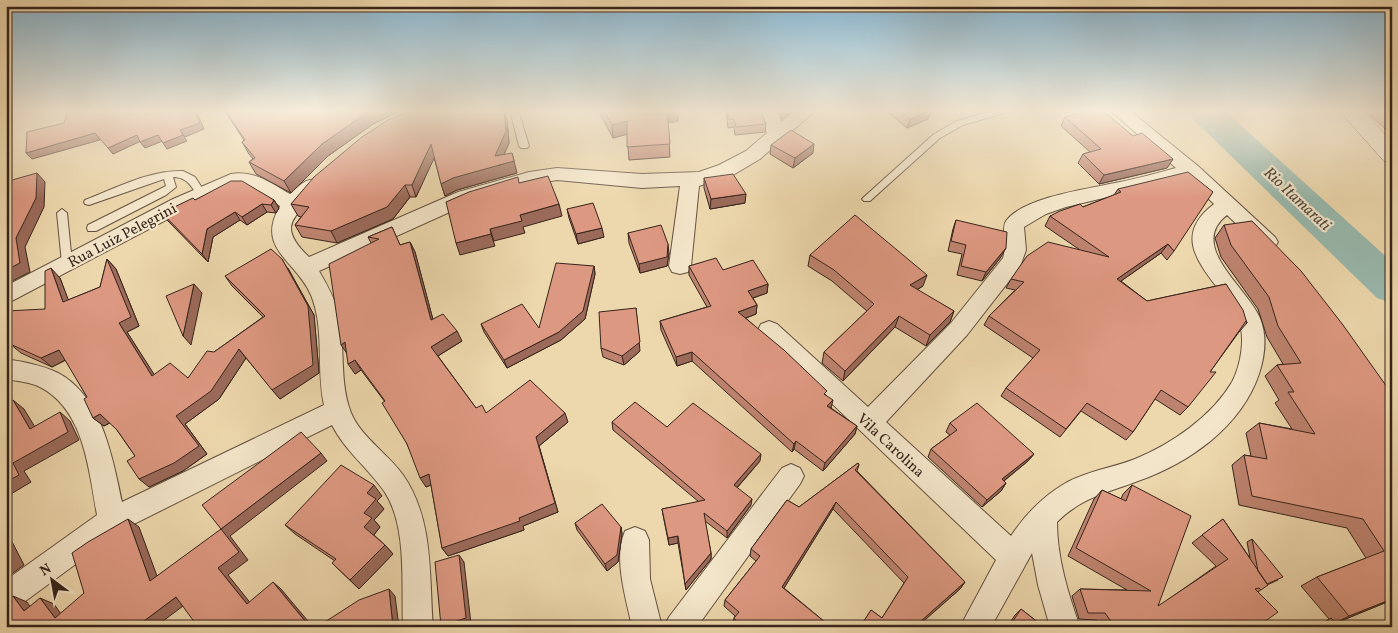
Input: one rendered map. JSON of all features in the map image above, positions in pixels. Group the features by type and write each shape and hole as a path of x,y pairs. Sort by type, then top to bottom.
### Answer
{"street":[{"path":"305,268 465,197 529,179 557,174 610,180 690,181 713,175 740,163 772,140"},
{"path":"1154,140 1228,204 1283,258"},
{"path":"1377,140 1392,156"},
{"path":"330,169 293,205 283,218 280,231 284,244 317,284 324,303 328,327 332,382 338,410 349,431 383,469 401,493 410,520 414,551 418,627"},
{"path":"868,424 959,329 1012,261 1016,250 1014,224 1028,213 1054,201 1124,188 1191,171"},
{"name":"Rua Luiz Pelegrini","path":"6,296 201,194 230,181 241,179 262,186 293,205"},
{"path":"680,266 690,181"},
{"path":"975,627 1013,557 1044,514 1067,496 1090,485 1142,468 1174,452 1202,432 1224,410 1240,388 1250,367 1253,344 1249,318 1210,261 1201,242 1203,226 1208,218 1228,204"},
{"name":"Vila Carolina","path":"769,330 1013,557"},
{"path":"6,369 36,375 54,383 68,394 78,407 94,440 112,521"},
{"path":"6,598 112,521 338,410"},
{"path":"679,627 790,476"},
{"path":"1044,514 1043,534 1052,588 1065,627"},
{"path":"635,540 636,579 646,627"}],"lane":[{"path":"522,140 524,146"},
{"path":"867,199 934,140"},
{"path":"89,202 168,175 182,174 189,177 201,194"},
{"path":"92,228 163,193 171,186 168,175"},
{"path":"62,213 67,264"}],"building":[{"path":"27,140 72,140 26,153"},
{"path":"101,140 127,140 108,148"},
{"path":"161,140 172,140 163,143"},
{"path":"245,140 328,140 284,181 249,162 255,158 242,142"},
{"path":"359,140 502,140 495,156 512,153 514,161 453,178 441,184 431,144 412,185 405,185 387,207 331,231 295,225 309,207 291,204 314,177"},
{"path":"627,140 670,140 670,144 627,147"},
{"path":"778,140 807,140 814,144 795,158 771,145"},
{"path":"1090,140 1150,140 1173,159 1104,175 1083,154 1101,149"},
{"path":"1188,172 1213,192 1174,251 1168,244 1117,279 1147,301 1226,284 1243,310 1247,323 1246,321 1210,372 1216,372 1188,407 1161,390 1133,432 1087,403 1066,429 1006,388 1040,350 989,316 1024,282 1011,279 1027,256 1048,242 1109,257 1050,216 1080,204 1083,207 1121,192 1118,189"},
{"path":"37,173 36,198 16,238 20,263 6,270 6,192 11,191 12,180"},
{"path":"733,174 746,194 711,199 704,178"},
{"path":"548,176 559,204 520,215 522,221 490,229 491,234 456,243 446,202 469,192 518,177 519,183"},
{"path":"231,181 242,181 274,200 271,205 262,204 242,217 235,212 207,229 202,254 162,213 193,198 195,200"},
{"path":"593,203 602,228 576,234 567,209"},
{"path":"855,215 927,275 910,285 954,311 930,335 899,316 845,371 824,352 874,304 834,270 810,255"},
{"path":"956,220 1007,232 1006,248 986,272 961,266 966,245 951,241"},
{"path":"1252,221 1301,271 1343,325 1392,394 1392,599 1349,616 1317,577 1384,551 1363,519 1252,496 1244,455 1267,459 1259,423 1315,434 1288,392 1294,392 1277,365 1301,363 1278,326 1269,297 1231,245 1224,225"},
{"path":"661,225 668,244 667,257 639,264 628,233"},
{"path":"392,227 400,245 410,242 431,320 443,314 457,331 431,347 476,408 482,405 486,413 530,380 565,413 536,437 555,503 519,518 520,521 442,548 429,474 420,478 407,444 382,403 385,401 355,360 348,364 345,342 341,345 329,264 379,239 368,237"},
{"path":"271,249 282,259 308,306 313,365 272,390 239,349 211,391 176,416 199,446 174,463 139,479 127,461 135,456 117,430 100,414 93,418 84,399 87,397 59,350 41,358 10,344 6,331 6,311 45,309 45,271 51,268 63,302 100,287 107,259 131,317 119,323 152,376 170,363 188,378 207,351 214,352 265,316 225,276"},
{"path":"716,258 723,270 753,260 768,284 748,291 757,305 738,312 784,350 827,391 824,394 833,400 827,406 857,426 825,463 796,441 794,444 692,352 676,357 660,321 711,306 689,266"},
{"path":"556,263 594,266 583,311 559,332 504,360 481,324 522,304 539,328"},
{"path":"194,284 183,336 166,296"},
{"path":"636,308 640,342 622,356 601,348 599,312"},
{"path":"13,400 30,429 60,412 68,432 13,463 19,475 6,482 6,402"},
{"path":"635,402 667,427 693,403 761,454 734,485 752,499 727,531 704,513 711,553 685,584 678,536 668,538 662,509 705,500 612,422"},
{"path":"977,403 1034,454 1002,479 1006,483 987,500 931,449 957,430 950,423"},
{"path":"301,432 321,453 221,529 202,505"},
{"path":"858,463 859,465 855,470 965,582 921,621 929,627 860,627 871,610 882,618 908,577 836,502 782,587 831,627 732,627 736,621 734,618 739,612 725,600 760,556 751,549 787,500 799,507"},
{"path":"341,465 374,485 367,493 376,499 364,513 372,518 364,527 385,545 350,580 332,563 336,559 285,525"},
{"path":"1132,485 1191,516 1158,606 1228,559 1202,535 1223,519 1268,585 1261,590 1259,588 1255,589 1278,612 1257,627 1115,627 1105,613 1088,613 1080,589 1151,591 1076,548 1102,490 1126,501"},
{"path":"602,504 621,527 617,555 605,564 575,523"},
{"path":"128,519 150,581 221,529 239,552 218,568 247,604 273,582 310,627 198,627 176,597 136,627 6,627 6,601 13,596 24,611 40,598 55,618 84,593 72,553"},
{"path":"1252,539 1283,577 1267,584 1258,571"},
{"path":"6,549 11,558 6,561"},
{"path":"459,555 466,618 441,626 435,562"},
{"path":"389,589 393,627 317,627 359,600"},
{"path":"1021,609 1044,627 1009,627"},
{"path":"1331,618 1340,627 1318,627"},
{"path":"834,622 841,627 831,627"}],"waterway":[{"name":"Rio Itamarati","path":"1235,140 1392,287"}]}
